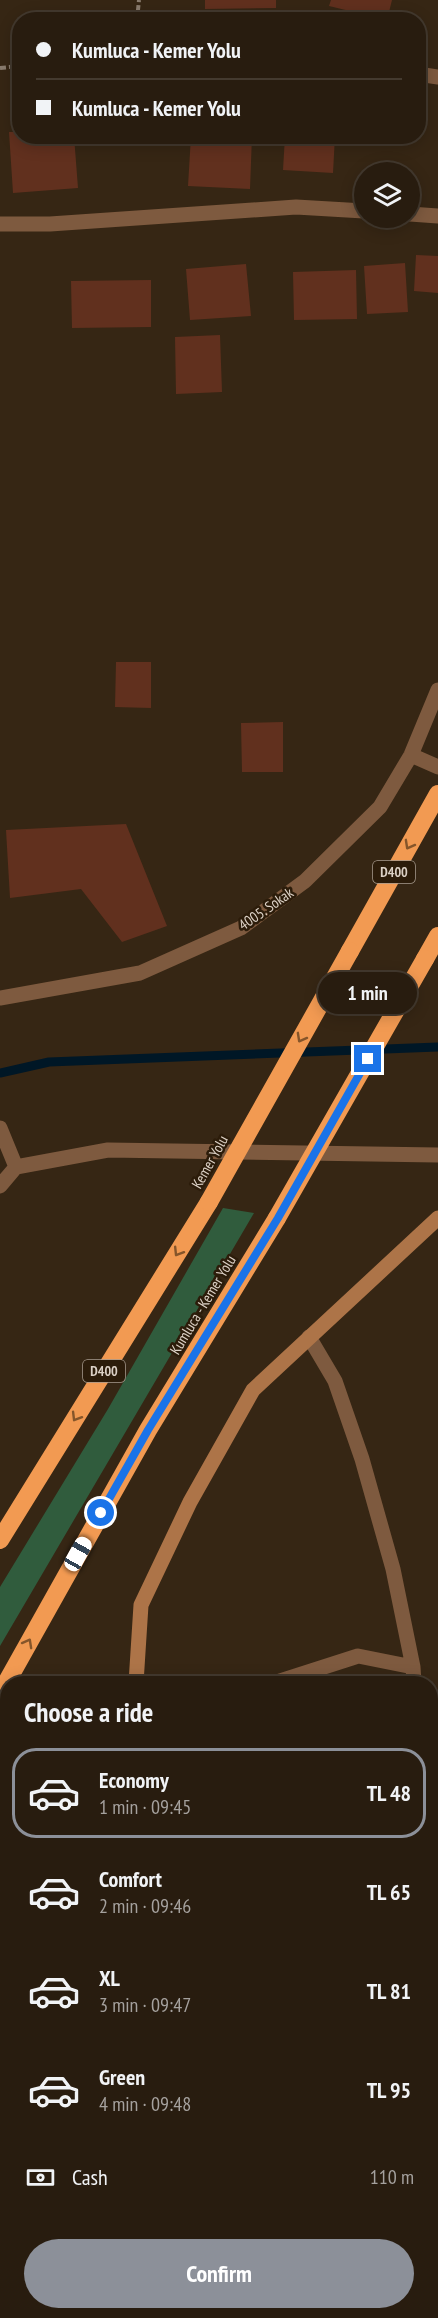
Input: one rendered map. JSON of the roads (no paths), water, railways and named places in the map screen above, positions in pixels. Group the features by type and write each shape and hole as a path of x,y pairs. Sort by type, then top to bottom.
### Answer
{"highway":[{"name":"Kemer Yolu","path":"0,1540 209,1202 438,794"},
{"name":"Kumluca - Kemer Yolu","path":"10,1676 148,1430 278,1218 438,936"}],"street":[{"path":"0,224 50,224 296,207 354,210"},
{"path":"420,215 438,216"},
{"name":"4005. Sokak","path":"0,998 140,973 241,928 305,881 380,807 411,755 438,690"},
{"path":"411,755 438,767"},
{"path":"0,1128 16,1167"},
{"path":"0,1186 16,1167 108,1150 438,1155"},
{"path":"136,1676 141,1605 190,1502 253,1390 438,1218"},
{"path":"309,1337 335,1381 362,1459 393,1569 414,1676"},
{"path":"296,1676 358,1656 413,1667"}],"waterway":[{"path":"0,1073 49,1062 438,1047"}]}
